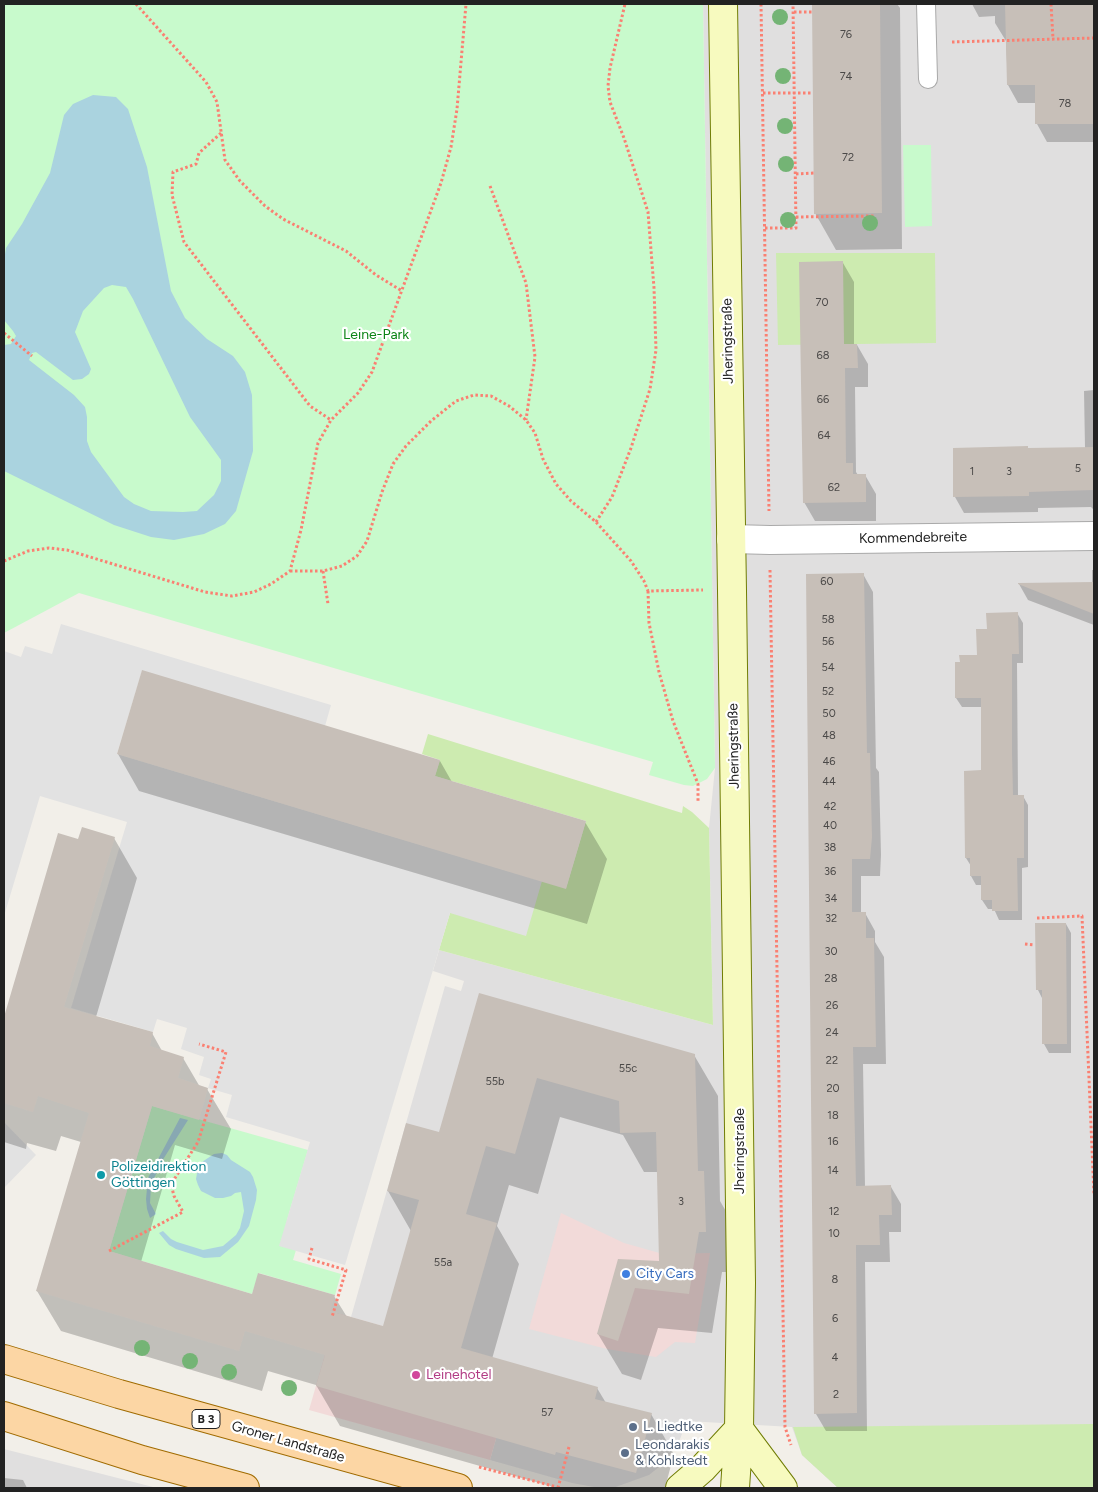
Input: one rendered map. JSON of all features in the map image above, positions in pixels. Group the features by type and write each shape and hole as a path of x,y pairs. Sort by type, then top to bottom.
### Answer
{"main road":[{"name":"Jheringstraße","path":"723,4 741,1283 739,1429 735,1488"},
{"name":"Groner Landstraße","path":"4,1359 119,1394 458,1488"},
{"path":"4,1416 142,1460 244,1488"},
{"path":"680,1488 702,1469 739,1429 783,1488"}],"street":[{"name":"Kommendebreite","path":"731,539 1094,536"}],"lane":[{"path":"926,4 928,79"}],"path":[{"path":"136,4 206,82 217,102 225,160 240,181 265,206 283,219 346,251 376,275 402,291"},
{"path":"290,570 305,511 318,444 331,420 358,393 372,372 441,183 451,147 457,109 466,4"},
{"path":"596,522 612,497 632,448 650,389 656,350 654,288 648,212 610,102 608,86 610,68 625,4"},
{"path":"762,4 785,1427 793,1451"},
{"path":"765,228 796,228 793,4"},
{"path":"1052,4 1053,39"},
{"path":"794,12 812,12"},
{"path":"928,56 950,42 1094,38"},
{"path":"763,93 813,93"},
{"path":"221,132 199,153 196,164 173,172 172,195 184,242 310,406 331,420"},
{"path":"796,174 814,173"},
{"path":"490,186 526,284 535,356 526,420"},
{"path":"796,217 875,216"},
{"path":"4,333 32,356"},
{"path":"4,561 28,550 49,548 67,550 205,592 232,596 254,592 271,584 290,570 324,571 342,566 358,556 366,540 393,464 406,446 431,421 456,401 474,395 491,396 509,406 526,420 535,433 543,460 556,484 571,501 596,522 631,561 644,581 648,591 649,623 659,672 673,721 698,784 698,802"},
{"path":"324,571 328,604"},
{"path":"648,591 770,591"},
{"path":"1037,918 1082,916 1094,1195"},
{"path":"1025,944 1034,945"},
{"path":"109,1251 183,1212 174,1196 172,1188 175,1178 198,1142 226,1052 199,1044"},
{"path":"312,1248 309,1259 346,1270 332,1317"},
{"path":"558,1488 569,1448"}],"shaded area":[{"path":"703,4 1094,4 1094,1488 838,1488 802,1455 792,1427 687,1421 680,1439 664,1463 649,1475 613,1488 572,1483 490,1460 517,1365 351,1317 445,986 461,991 464,981 433,971 439,950 713,1025 709,828 715,768"},
{"path":"61,624 331,705 325,726 142,671 117,754 542,881 526,936 450,913 345,1265 279,1246 310,1142 226,1117 232,1095 208,1088 211,1079 199,1075 204,1057 181,1049 187,1028 157,1019 153,1032 71,1008 127,822 40,796 4,916 4,651 21,657 25,646 52,654"},
{"path":"4,1122 36,1155 4,1188"},
{"name":"City Cars","path":"561,1213 624,1243 663,1254 710,1253 695,1343 675,1342 656,1357 607,1349 529,1329"},
{"name":"Leinehotel","path":"337,1313 517,1365 490,1460 309,1410"},
{"path":"4,1449 157,1488 4,1488"}],"green space":[{"name":"Leine-Park","path":"4,4 703,4 715,768 707,779 693,786 649,775 653,762 79,593 4,633"},
{"path":"903,145 931,145 932,226 905,227"},
{"path":"776,253 935,253 936,343 778,345"},
{"path":"428,734 682,813 683,806 709,828 713,1025 439,950 450,913 542,881 566,888 586,821 435,776 440,760 422,754"},
{"path":"152,1106 308,1150 287,1220 291,1246 296,1250 293,1260 341,1274 335,1295 259,1273 252,1294 109,1251"},
{"path":"1094,1424 1094,1488 838,1488 802,1455 793,1427"}],"water":[{"path":"93,95 116,97 128,109 147,167 171,291 185,318 207,339 233,356 245,372 252,395 253,451 236,511 225,524 204,534 174,540 151,537 114,525 4,471 4,345 11,344 16,336 4,320 4,260 6,248 22,224 50,173 64,115 73,104","holes":["112,285 126,287 190,417 221,460 221,481 214,495 197,511 151,511 134,504 124,497 91,452 87,441 85,407 74,395 29,360 32,353 36,352 73,380 82,379 89,374 91,369 75,332 83,311 104,288"]},
{"path":"180,1118 188,1120 162,1161 151,1185 150,1203 156,1214 150,1218 146,1199 148,1178"},
{"path":"222,1153 250,1172 257,1190 256,1200 249,1226 238,1242 220,1257 204,1258 176,1249 169,1245 159,1233 163,1231 177,1242 203,1250 223,1246 236,1235 240,1228 244,1211 241,1192 223,1198 215,1198 201,1191 196,1179 202,1162 214,1154"}],"building":[{"path":"812,4 880,4 882,213 814,214"},
{"path":"1005,4 1094,4 1094,124 1035,124 1035,85 1007,85"},
{"path":"843,261 844,344 857,344 858,368 845,368 846,463 853,463 853,474 866,474 866,502 803,503 799,262"},
{"path":"1028,446 1028,448 1094,447 1094,490 1029,492 1029,496 953,497 953,448"},
{"path":"864,573 867,753 870,753 872,837 870,859 852,859 852,912 866,912 866,938 874,938 876,1047 853,1047 856,1186 891,1185 892,1215 879,1215 880,1245 856,1245 857,1413 814,1414 806,574"},
{"path":"1094,582 1094,614 1018,584 1018,583"},
{"path":"1018,612 1019,654 1012,654 1013,795 1024,795 1024,858 1017,858 1018,911 992,911 992,900 981,900 981,876 970,876 970,858 965,858 964,771 981,770 981,698 955,698 955,662 960,662 959,655 977,655 976,629 987,629 986,613"},
{"path":"142,670 440,760 435,776 586,821 566,889 117,754"},
{"path":"82,827 115,837 64,1007 153,1032 150,1046 184,1057 178,1078 208,1088 199,1120 152,1106 109,1251 252,1294 258,1273 335,1295 330,1311 383,1326 419,1200 387,1191 406,1123 439,1132 479,993 695,1054 698,1171 704,1171 706,1232 699,1232 689,1294 635,1288 618,1341 597,1334 618,1259 659,1261 656,1132 620,1133 619,1101 537,1078 515,1154 486,1146 466,1214 497,1223 461,1348 598,1387 595,1399 652,1413 636,1473 556,1452 555,1455 316,1386 325,1355 245,1331 239,1351 36,1291 89,1113 38,1096 33,1112 4,1103 4,1017 58,833 78,839"},
{"path":"1035,923 1066,923 1067,1044 1042,1044 1042,990 1036,990"}],"place":[{"name":"Polizeidirektion Göttingen","path":"101,1175"},
{"name":"City Cars","path":"626,1274"},
{"name":"Leinehotel","path":"416,1375"},
{"name":"L. Liedtke","path":"633,1427"},
{"name":"Leondarakis & Kohlstedt","path":"625,1453"}]}
